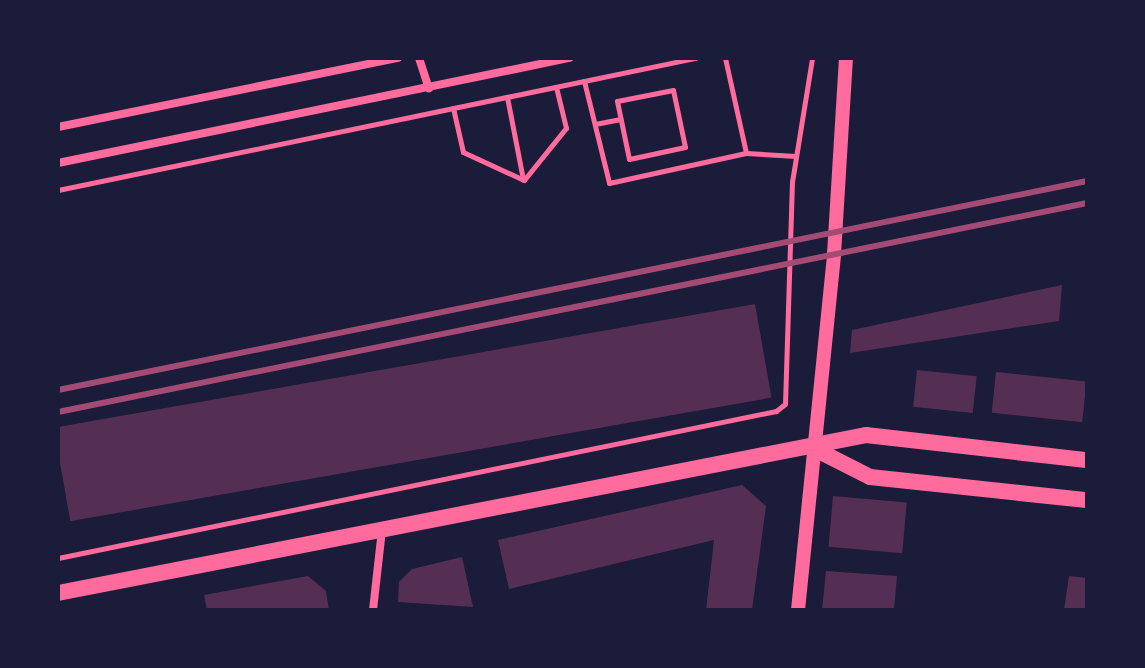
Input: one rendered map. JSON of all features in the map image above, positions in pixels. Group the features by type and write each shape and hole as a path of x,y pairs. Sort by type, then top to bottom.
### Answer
{"main road":[{"path":"58,593 382,526 866,435 1087,460"},
{"path":"811,447 870,477 1087,500"}],"street":[{"path":"58,127 398,58"},
{"path":"419,58 429,88"},
{"path":"58,163 569,58"},
{"path":"798,610 811,447 834,254 846,58"},
{"path":"373,610 382,526"}],"path":[{"path":"58,190 695,58"},
{"path":"725,58 746,153"},
{"path":"58,558 776,411 785,404 796,156 812,58"},
{"path":"584,81 609,183 746,153 796,156"},
{"path":"524,180 566,128 556,87"},
{"path":"673,90 685,147 629,159 621,119 617,101 673,90"},
{"path":"507,97 524,180"},
{"path":"453,108 463,152 524,180"},
{"path":"595,124 621,119"}],"building":[{"path":"1062,285 1059,321 850,353 852,330"},
{"path":"755,304 771,398 70,521 58,451 58,427"},
{"path":"917,370 977,376 973,413 913,407"},
{"path":"996,372 1087,382 1082,422 992,413"},
{"path":"742,485 766,506 752,610 706,610 714,540 509,589 498,540"},
{"path":"833,496 907,502 902,553 829,547"},
{"path":"462,557 473,607 398,602 399,582 412,569"},
{"path":"826,571 897,576 894,610 822,610"},
{"path":"308,576 326,591 329,610 207,610 204,595"},
{"path":"1069,576 1087,578 1087,610 1064,610"}],"railway":[{"path":"58,390 1087,181"},
{"path":"58,412 1087,203"}]}
